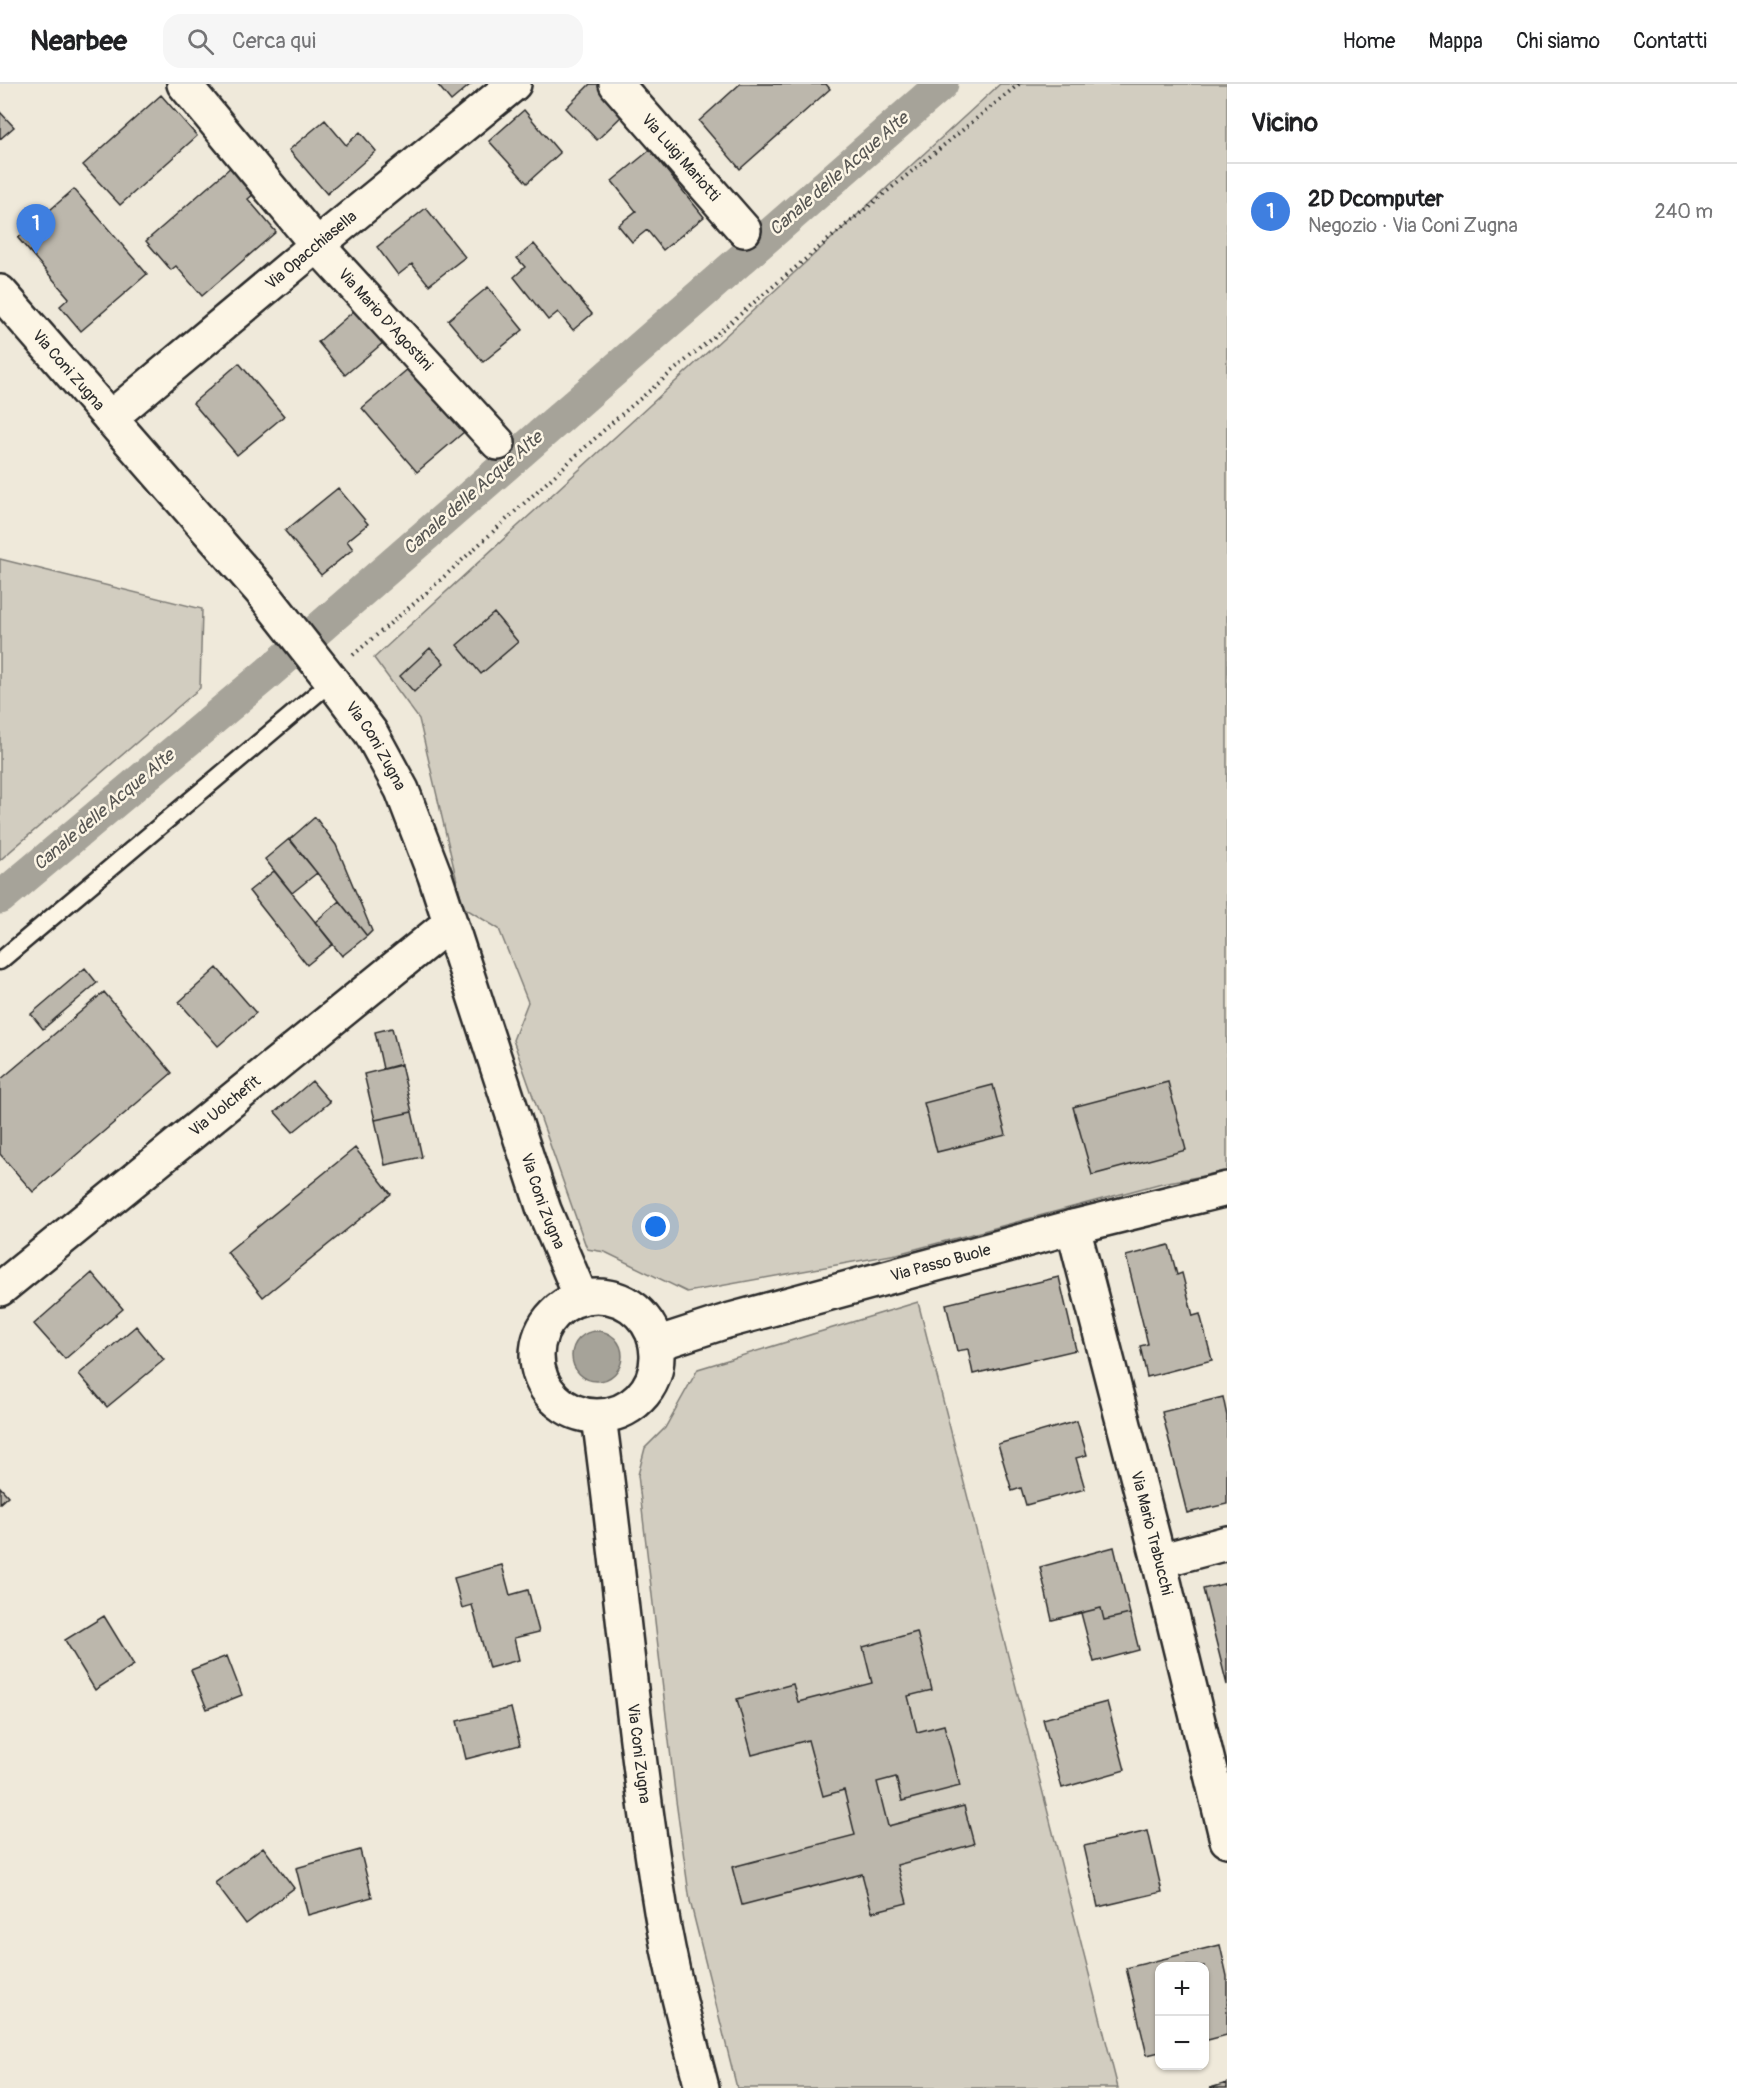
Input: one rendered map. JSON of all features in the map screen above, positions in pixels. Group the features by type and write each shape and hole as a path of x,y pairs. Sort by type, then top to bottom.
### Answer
{"street":[{"name":"Via Mario D'Agostini","path":"184,84 317,245 498,443"},
{"name":"Via Opacchiasella","path":"110,418 514,84"},
{"name":"Via Luigi Mariotti","path":"616,84 744,230"},
{"name":"Via Coni Zugna","path":"0,292 261,591 371,733 402,790 450,923 544,1210 581,1297"},
{"name":"Via Uolchefit","path":"0,1290 450,923"},
{"name":"Via Passo Buole","path":"656,1344 727,1321 1073,1227 1227,1189"},
{"name":"Via Mario Trabucchi","path":"1073,1227 1159,1561 1227,1840"},
{"path":"600,1296 620,1300 636,1310 649,1325 656,1344 657,1364 650,1384 637,1401 620,1412 599,1417 580,1414 562,1406 548,1392 539,1375 536,1356 539,1336 549,1319 563,1305 581,1297 600,1296"},
{"name":"Via Coni Zugna","path":"599,1417 644,1796 661,1913 702,2088"},
{"path":"1159,1561 1227,1543"}],"lane":[{"path":"0,962 332,681"}],"path":[{"path":"332,681 354,654 424,595 615,420 1019,84"}],"shaded area":[{"path":"1000,84 1227,84 1227,1172 1162,1183 897,1254 687,1292 605,1252 587,1249 513,1040 528,1002 499,929 463,907 419,719 374,658"},
{"path":"0,559 202,609 200,688 0,860"},
{"path":"918,1302 1118,2088 737,2088 690,1901 638,1475 645,1448 665,1428 698,1369"},
{"path":"592,1331 602,1331 615,1338 622,1351 622,1361 615,1374 602,1381 592,1381 583,1377 576,1370 572,1361 572,1351 576,1342 583,1335"}],"building":[{"path":"437,84 471,84 451,101"},
{"path":"590,84 600,84 627,111 597,140 566,108"},
{"path":"740,84 826,84 830,89 740,169 699,121"},
{"path":"161,95 197,136 120,205 83,165"},
{"path":"524,110 560,153 527,183 489,141"},
{"path":"0,112 14,127 0,139"},
{"path":"325,120 346,145 360,132 376,151 327,194 289,150"},
{"path":"650,150 704,217 663,250 647,230 632,242 618,225 636,211 612,181"},
{"path":"232,166 255,193 248,199 276,232 202,296 176,266 171,270 146,241"},
{"path":"74,189 147,274 81,331 60,306 69,298 18,238"},
{"path":"426,208 465,257 429,285 412,264 398,275 377,247"},
{"path":"534,244 592,314 573,330 558,312 548,320 514,277 525,267 517,258"},
{"path":"488,287 523,330 483,362 448,320"},
{"path":"356,309 384,342 345,375 318,342"},
{"path":"239,363 284,416 237,455 193,403"},
{"path":"409,368 464,432 417,472 362,408"},
{"path":"338,488 368,524 347,541 353,549 321,575 285,531"},
{"path":"494,613 518,642 481,674 457,645"},
{"path":"430,648 444,663 414,692 400,676"},
{"path":"315,817 336,845 372,931 367,936 290,839"},
{"path":"289,839 317,873 292,893 265,859"},
{"path":"274,871 333,944 307,965 249,891"},
{"path":"339,901 367,936 342,956 315,922"},
{"path":"85,968 97,983 43,1029 31,1014"},
{"path":"217,968 256,1013 218,1046 179,1002"},
{"path":"104,992 172,1073 33,1192 0,1154 0,1080"},
{"path":"392,1028 401,1064 383,1069 375,1032"},
{"path":"401,1065 412,1112 375,1120 364,1074"},
{"path":"312,1081 330,1102 293,1132 275,1112"},
{"path":"1168,1082 1186,1150 1092,1175 1073,1107"},
{"path":"993,1085 1006,1135 937,1152 924,1103"},
{"path":"412,1112 422,1157 385,1165 375,1120"},
{"path":"355,1148 391,1194 263,1297 227,1252"},
{"path":"1169,1245 1177,1275 1182,1273 1193,1316 1200,1314 1212,1360 1147,1377 1140,1346 1148,1344 1126,1256"},
{"path":"92,1273 123,1309 65,1359 34,1324"},
{"path":"1059,1277 1076,1350 973,1374 968,1349 957,1351 946,1304"},
{"path":"136,1326 164,1360 107,1407 79,1374"},
{"path":"1223,1397 1227,1416 1227,1504 1187,1513 1162,1412"},
{"path":"1077,1421 1087,1455 1076,1458 1085,1489 1026,1505 1021,1488 1012,1491 998,1444"},
{"path":"0,1487 8,1496 0,1503"},
{"path":"1114,1547 1130,1614 1104,1620 1101,1608 1052,1620 1040,1567"},
{"path":"502,1565 510,1595 528,1590 539,1632 514,1638 519,1660 489,1668 472,1605 462,1608 454,1578"},
{"path":"1227,1583 1227,1685 1203,1589"},
{"path":"1101,1608 1104,1620 1130,1614 1139,1650 1094,1662 1081,1613"},
{"path":"104,1616 134,1665 95,1690 65,1640"},
{"path":"917,1632 932,1690 908,1696 917,1732 944,1725 960,1786 902,1801 896,1777 877,1782 888,1826 964,1806 974,1844 897,1865 907,1903 872,1912 862,1874 742,1905 732,1867 855,1835 844,1790 823,1796 808,1740 752,1755 737,1699 793,1684 798,1702 872,1683 863,1647"},
{"path":"227,1656 242,1695 207,1709 191,1670"},
{"path":"1107,1702 1125,1770 1062,1788 1043,1719"},
{"path":"511,1708 520,1745 466,1759 457,1721"},
{"path":"1148,1831 1162,1892 1098,1907 1084,1846"},
{"path":"263,1847 294,1888 246,1924 215,1883"},
{"path":"360,1850 372,1897 308,1915 296,1868"},
{"path":"1220,1945 1227,1976 1227,2035 1209,2040 1209,1962 1155,1962 1155,2053 1147,2055 1126,1968"},
{"path":"1227,2083 1227,2088 1210,2088"}],"waterway":[{"name":"Canale delle Acque Alte","path":"0,898 268,673 942,84"}],"place":[{"name":"2D Dcomputer","path":"36,254"}]}
